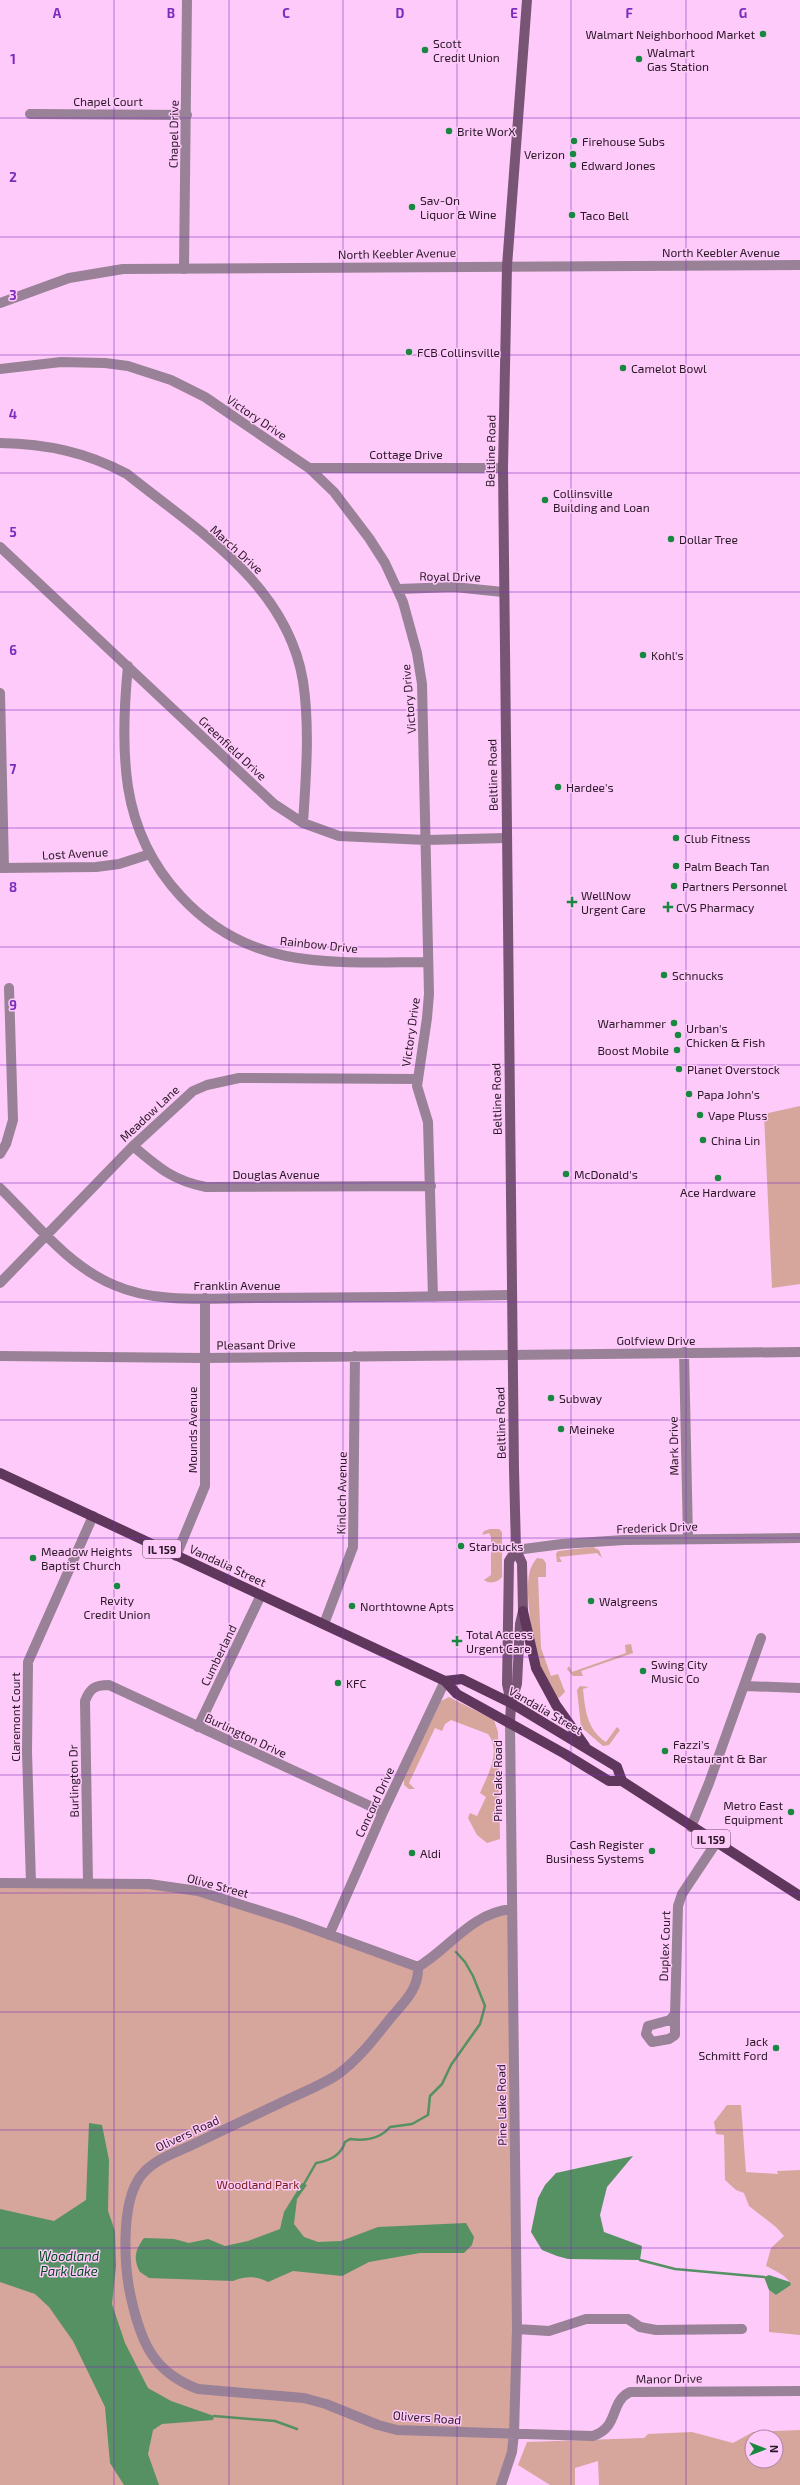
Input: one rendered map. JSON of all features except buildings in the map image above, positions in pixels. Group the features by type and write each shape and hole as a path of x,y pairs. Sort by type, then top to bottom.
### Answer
{"main road":[{"name":"Beltline Road","path":"510,1723 511,1703 517,1684 520,1624 523,1611 522,1563 516,1550 512,1354 502,592 503,468 507,266 527,0"},
{"name":"Vandalia Street","path":"0,1473 445,1681 457,1694 609,1781 622,1781 800,1896"},
{"name":"Beltline Road","path":"511,1703 507,1684 510,1628 509,1561 516,1550"},
{"path":"523,1611 536,1668 556,1705 587,1749"},
{"name":"Vandalia Street","path":"445,1681 462,1679 511,1703 617,1767 622,1781"}],"street":[{"name":"Chapel Drive","path":"184,269 187,115 187,0"},
{"name":"Chapel Court","path":"30,114 187,115"},
{"name":"North Keebler Avenue","path":"0,303 69,278 90,273 123,269 800,265"},
{"name":"Victory Drive","path":"0,369 82,362 120,365 150,372 198,393 309,468 352,515 377,551 398,589 411,627 422,684 428,962 427,1018 417,1079 428,1122 433,1297"},
{"name":"March Drive","path":"0,443 40,445 68,450 108,464 127,474 233,560 254,580 282,620 292,642 303,681 306,743 303,824"},
{"name":"Cottage Drive","path":"309,468 503,468"},
{"name":"Greenfield Drive","path":"0,547 274,804 303,824 322,831 354,838 426,840 506,838"},
{"name":"Royal Drive","path":"398,589 454,587 502,592"},
{"name":"Rainbow Drive","path":"128,666 124,728 126,774 133,812 150,854 172,887 190,907 224,932 261,949 286,956 324,960 428,962"},
{"path":"0,693 2,868"},
{"name":"Lost Avenue","path":"2,868 96,867 119,864 150,854"},
{"path":"0,1154 6,1144 13,1120 9,988"},
{"name":"Meadow Lane","path":"0,1283 133,1146 193,1091 225,1080 417,1079"},
{"name":"Douglas Avenue","path":"133,1146 165,1174 180,1181 206,1187 431,1186"},
{"name":"Franklin Avenue","path":"0,1188 83,1268 115,1286 153,1296 205,1298 433,1297 512,1295"},
{"name":"Mounds Avenue","path":"176,1556 205,1486 205,1298"},
{"name":"Mark Drive","path":"684,1352 688,1538"},
{"name":"Golfview Drive","path":"512,1354 800,1352"},
{"name":"Pleasant Drive","path":"0,1356 205,1358 512,1354"},
{"name":"Kinloch Avenue","path":"324,1624 353,1547 355,1356"},
{"name":"Claremont Court","path":"31,1883 27,1752 28,1662 93,1516"},
{"name":"Frederick Drive","path":"516,1550 562,1544 688,1538 800,1538"},
{"name":"Cumberland","path":"198,1727 261,1595"},
{"path":"691,1827 745,1686 761,1638"},
{"name":"Concord Drive","path":"329,1935 383,1812 445,1681"},
{"name":"Burlington Drive","path":"98,1685 109,1685 383,1812"},
{"name":"Burlington Dr","path":"88,1882 85,1701 89,1691 98,1685"},
{"path":"745,1686 800,1688"},
{"name":"Pine Lake Road","path":"502,2485 511,2456 514,2434 517,2329 510,1723"},
{"name":"Duplex Court","path":"675,2014 678,1906 682,1894 716,1843"},
{"name":"Olive Street","path":"0,1883 88,1882 149,1884 198,1891 244,1905 418,1967"},
{"path":"418,1967 430,1960 466,1927 494,1911 511,1909"},
{"name":"Olivers Road","path":"418,1967 419,1980 412,1993 374,2038 337,2075 256,2116 161,2159 140,2177 128,2216 127,2271 130,2294 141,2334 154,2359 171,2376 198,2389 304,2398 326,2404 378,2425 397,2430 514,2434"},
{"path":"517,2329 548,2331 586,2319 628,2319 640,2327 656,2330 742,2329"},
{"name":"Manor Drive","path":"514,2434 585,2436 600,2434 612,2423 620,2400 630,2392 800,2391"}],"green space":[{"path":"800,1106 800,1284 772,1288 764,1114"},
{"path":"499,1529 502,1532 502,1577 496,1582 484,1580 491,1575 491,1537 489,1533 482,1535 484,1531"},
{"path":"593,1547 599,1550 602,1558 597,1553 559,1557 562,1562 557,1562 556,1554 558,1551"},
{"path":"537,1558 543,1559 546,1563 546,1577 538,1577 541,1648 551,1676 558,1674 565,1692 559,1698 551,1690 544,1676 530,1621 528,1602 529,1575 530,1570"},
{"path":"631,1644 633,1653 581,1671 583,1676 573,1676 567,1669 569,1666 572,1672 626,1653 625,1645"},
{"path":"580,1686 589,1687 583,1689 586,1711 591,1725 600,1737 606,1742 617,1727 620,1730 609,1745 603,1746 581,1727 577,1690"},
{"path":"449,1697 494,1720 498,1732 500,1839 487,1843 477,1835 468,1818 470,1813 477,1816 486,1797 480,1793 492,1764 494,1748 488,1734 451,1720 445,1724 442,1731 435,1728 409,1783 415,1789 409,1789 404,1785 404,1779 441,1701"},
{"name":"Woodland Park","path":"0,1883 149,1884 219,1898 418,1967 454,1938 511,1909 515,2418 501,2485 0,2485"},
{"path":"727,2105 741,2105 746,2172 778,2174 777,2171 800,2170 800,2335 769,2332 769,2290 776,2295 791,2285 784,2276 766,2266 771,2248 784,2236 776,2227 749,2206 744,2193 736,2190 725,2180 724,2135 716,2134 714,2122"},
{"path":"800,2430 800,2485 599,2485 598,2461 575,2468 575,2485 550,2485 518,2465 527,2442 644,2438 648,2434 692,2432 733,2443 744,2437 744,2469 784,2469 784,2431"}],"water":[{"name":"Woodland Park Lake","path":"89,2123 102,2125 109,2160 108,2211 115,2231 116,2266 112,2304 125,2343 148,2388 171,2401 214,2416 213,2420 162,2424 153,2430 148,2454 159,2485 124,2485 110,2463 105,2407 73,2341 49,2307 35,2294 0,2282 0,2209 54,2221 86,2200"},
{"path":"633,2156 607,2187 600,2215 604,2232 642,2246 640,2260 568,2259 542,2250 531,2232 538,2198 545,2185 556,2173"},
{"name":"Woodland Park Lake","path":"302,2183 307,2185 297,2199 294,2224 304,2237 318,2242 341,2241 378,2227 466,2223 474,2237 472,2245 464,2253 420,2253 369,2262 342,2276 293,2271 268,2282 251,2277 233,2281 149,2278 140,2272 136,2263 136,2255 144,2238 174,2239 189,2243 208,2239 225,2246 248,2241 280,2229 284,2212"},
{"path":"769,2275 790,2282 791,2285 776,2295 769,2290 764,2277"}],"waterway":[{"path":"304,2184 316,2163 334,2157 341,2151 345,2142 350,2139 361,2140 377,2137 390,2127 412,2124 428,2115 430,2096 442,2084 451,2065 480,2024 485,2006 473,1976 465,1962 456,1952"},
{"path":"640,2260 675,2269 764,2277"},
{"path":"214,2416 275,2421 297,2429"}],"place":[{"name":"Walmart Neighborhood Market","path":"763,34"},
{"name":"Scott Credit Union","path":"425,50"},
{"name":"Walmart Gas Station","path":"639,59"},
{"name":"Brite WorX","path":"449,131"},
{"name":"Firehouse Subs","path":"574,141"},
{"name":"Verizon","path":"573,154"},
{"name":"Edward Jones","path":"573,165"},
{"name":"Sav-On Liquor & Wine","path":"412,207"},
{"name":"Taco Bell","path":"572,215"},
{"name":"FCB Collinsville","path":"409,352"},
{"name":"Camelot Bowl","path":"623,368"},
{"name":"Collinsville Building and Loan","path":"545,500"},
{"name":"Dollar Tree","path":"671,539"},
{"name":"Kohl's","path":"643,655"},
{"name":"Hardee's","path":"558,787"},
{"name":"Club Fitness","path":"676,838"},
{"name":"Palm Beach Tan","path":"676,866"},
{"name":"Partners Personnel","path":"674,886"},
{"name":"WellNow Urgent Care","path":"572,902"},
{"name":"CVS Pharmacy","path":"668,907"},
{"name":"Schnucks","path":"664,975"},
{"name":"Warhammer","path":"674,1023"},
{"name":"Urban's Chicken & Fish","path":"678,1035"},
{"name":"Boost Mobile","path":"677,1050"},
{"name":"Planet Overstock","path":"679,1069"},
{"name":"Papa John's","path":"689,1094"},
{"name":"Vape Pluss","path":"700,1115"},
{"name":"China Lin","path":"703,1140"},
{"name":"McDonald's","path":"566,1174"},
{"name":"Ace Hardware","path":"718,1178"},
{"name":"Subway","path":"551,1398"},
{"name":"Meineke","path":"561,1429"},
{"name":"Starbucks","path":"461,1546"},
{"name":"Meadow Heights Baptist Church","path":"33,1558"},
{"name":"Revity Credit Union","path":"117,1586"},
{"name":"Walgreens","path":"591,1601"},
{"name":"Northtowne Apts","path":"352,1606"},
{"name":"Total Access Urgent Care","path":"457,1641"},
{"name":"Swing City Music Co","path":"643,1671"},
{"name":"KFC","path":"338,1683"},
{"name":"Fazzi's Restaurant & Bar","path":"665,1751"},
{"name":"Metro East Equipment","path":"791,1812"},
{"name":"Cash Register Business Systems","path":"652,1851"},
{"name":"Aldi","path":"412,1853"},
{"name":"Jack Schmitt Ford","path":"776,2048"}]}
